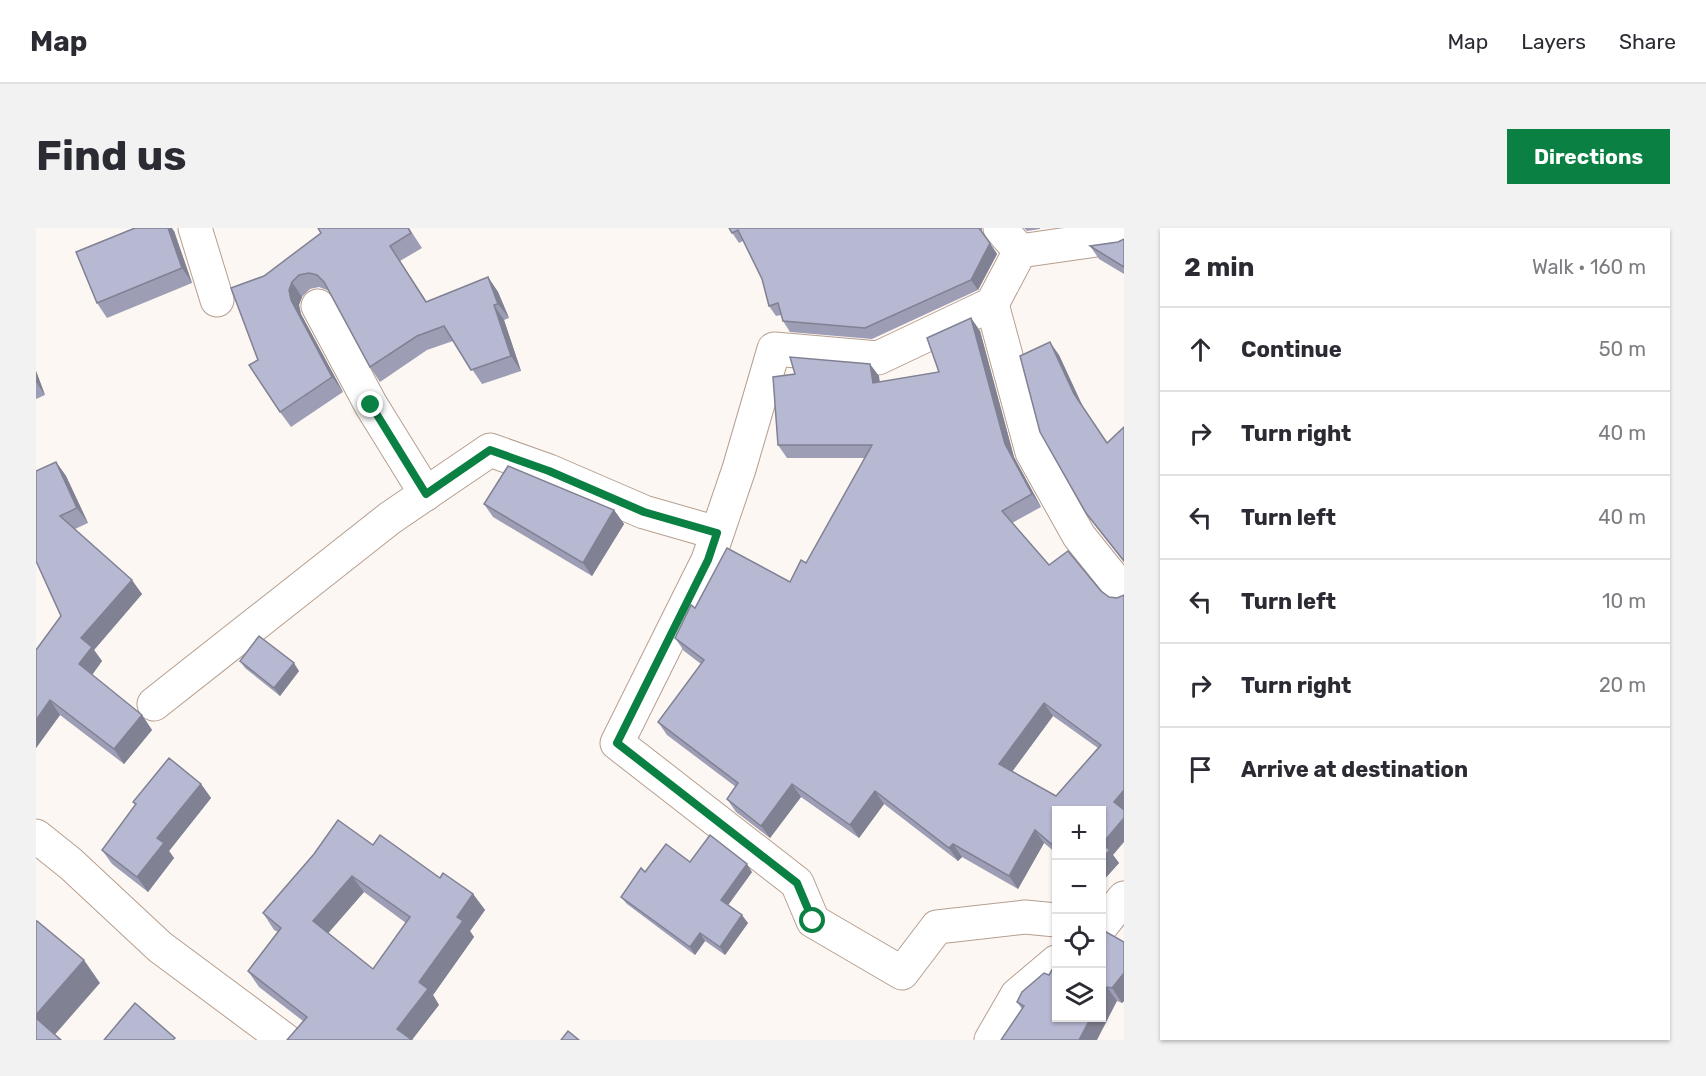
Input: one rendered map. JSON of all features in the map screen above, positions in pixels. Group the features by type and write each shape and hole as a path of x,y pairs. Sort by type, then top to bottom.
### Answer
{"street":[{"path":"195,228 218,300"},
{"path":"1124,236 1092,235 1010,240 992,304 1032,452 1079,537 1124,592"},
{"path":"992,304 879,358 774,349 739,469 708,560 617,743 797,883 813,921 902,973 937,927 1025,917 1052,920"},
{"path":"318,306 371,405 426,494"},
{"path":"154,704 390,518 490,450 549,471 644,512 717,533"},
{"path":"36,836 71,864 160,947 285,1040"},
{"path":"1106,919 1124,898"},
{"path":"1106,927 1124,939"},
{"path":"991,1040 1017,995 1052,965"}],"building":[{"path":"135,228 168,228 182,268 97,303 76,252"},
{"path":"318,228 408,228 411,233 390,246 426,302 488,277 498,304 494,305 511,356 471,370 444,326 417,336 370,367 324,282 317,275 309,273 299,275 292,282 289,290 291,300 332,377 280,412 249,365 258,360 231,288 264,276 321,233"},
{"path":"729,228 979,228 990,243 971,280 865,328 783,321 778,303 769,306 762,279 738,230 732,233"},
{"path":"1124,239 1124,267 1090,246 1118,242"},
{"path":"971,318 1005,444 1032,494 1002,511 1049,565 1068,551 1101,591 1109,597 1117,598 1124,595 1124,790 1114,802 1124,810 1124,818 1106,839 1106,806 1052,806 1052,845 1035,830 1009,876 953,844 949,848 875,791 850,825 792,784 761,826 727,799 738,783 658,722 704,660 675,638 691,605 695,608 727,548 790,582 801,560 806,563 872,445 778,445 773,377 795,374 790,357 870,364 873,383 939,372 927,338","holes":["1044,703 1101,745 1056,796 999,764"]},
{"path":"1050,342 1074,394 1107,443 1124,427 1124,561 1086,513 1040,432 1020,356"},
{"path":"56,462 77,508 60,516 132,580 81,638 92,647 79,664 142,715 114,749 50,700 36,720 36,650 61,616 36,561 36,471"},
{"path":"508,466 614,510 583,563 484,504"},
{"path":"259,636 294,663 274,688 240,661"},
{"path":"169,758 201,784 157,838 164,843 137,877 102,850 136,804 133,802"},
{"path":"338,820 373,845 380,835 440,878 443,873 473,894 457,917 463,921 419,982 428,989 397,1029 412,1040 287,1040 307,1017 248,971 281,928 263,913 314,854","holes":["352,876 410,917 373,969 313,921"]},
{"path":"710,835 747,864 721,900 742,915 720,947 700,933 690,947 621,897 641,868 645,872 666,844 690,862"},
{"path":"36,921 84,960 36,1015"},
{"path":"1106,932 1124,942 1124,973 1112,988 1106,989"},
{"path":"1052,970 1052,1022 1088,1022 1079,1040 1001,1040 1024,1006 1017,1002 1022,992 1044,973 1049,975"},
{"path":"135,1003 175,1038 173,1040 104,1040"},
{"path":"36,1018 61,1040 36,1040"},
{"path":"568,1031 579,1040 561,1040"}],"route":[{"path":"371,405 426,494 490,450 549,471 644,512 717,533 708,560 617,743 797,883 813,921"}]}
